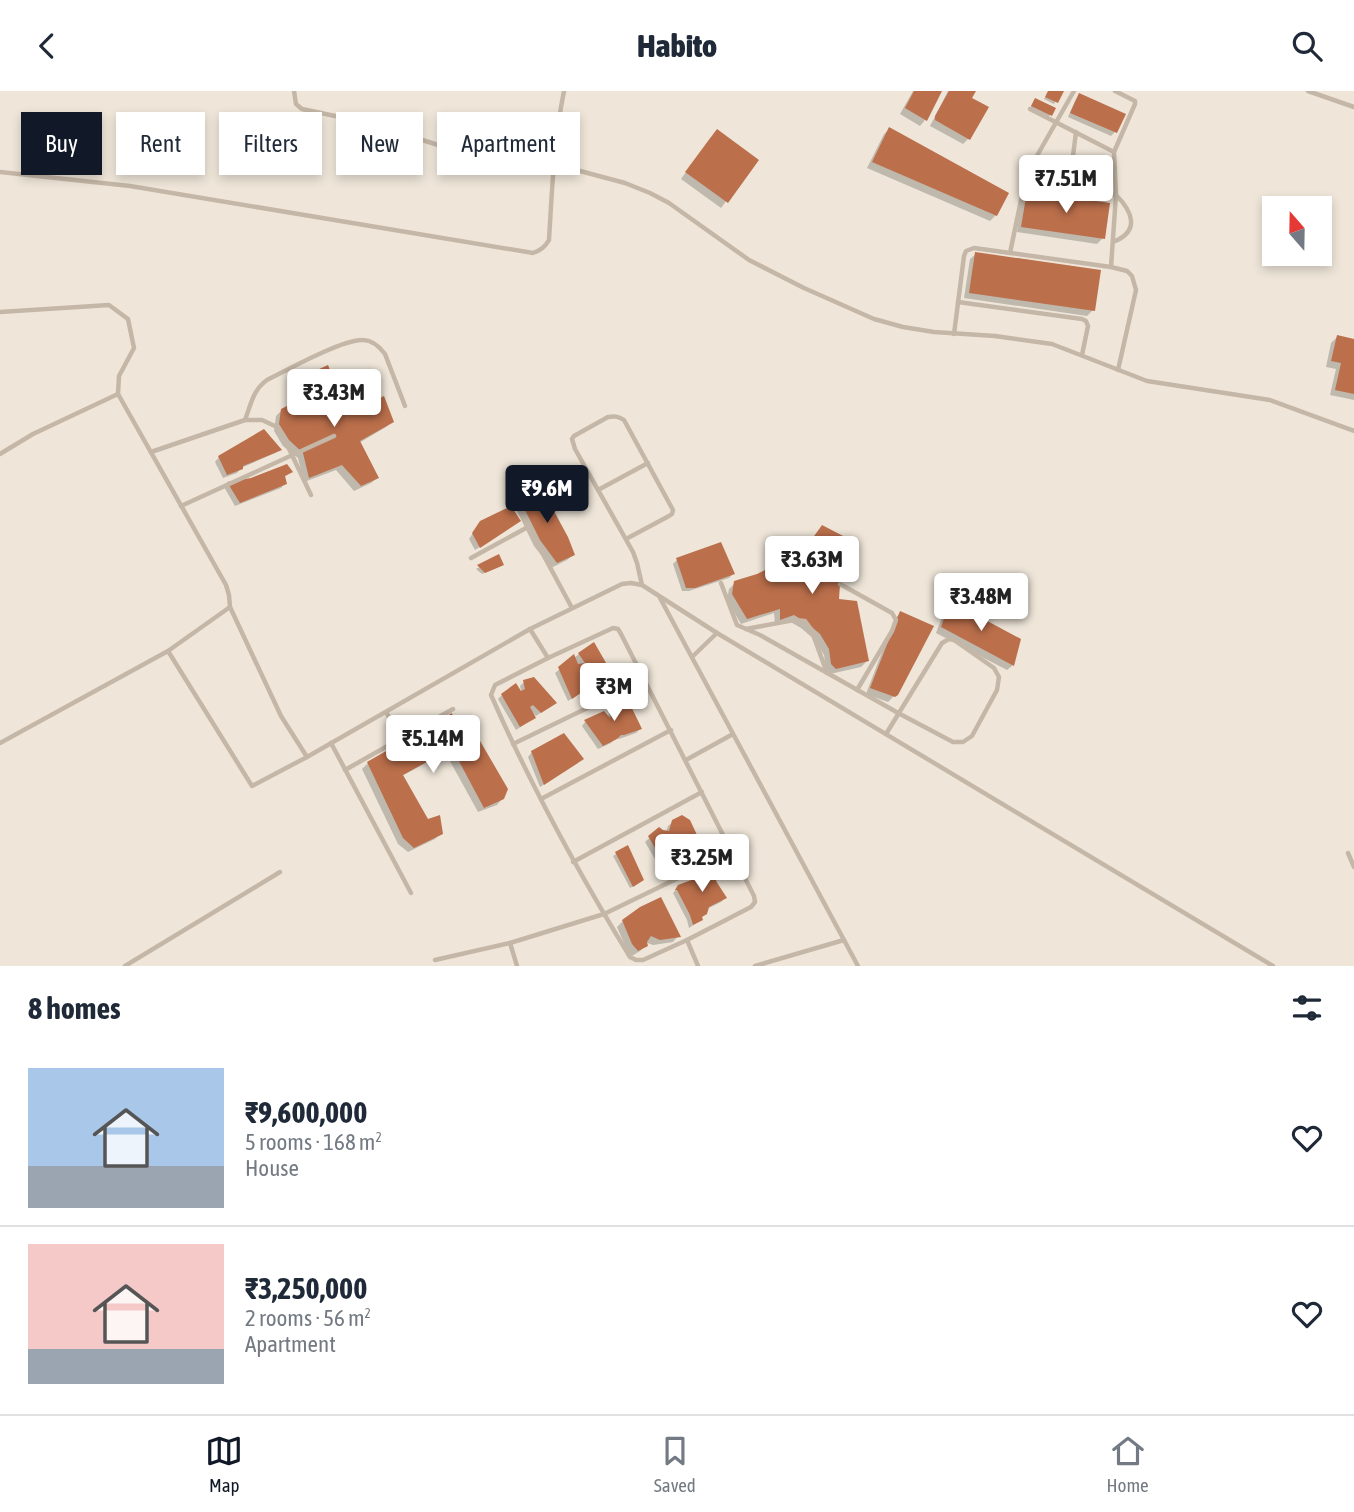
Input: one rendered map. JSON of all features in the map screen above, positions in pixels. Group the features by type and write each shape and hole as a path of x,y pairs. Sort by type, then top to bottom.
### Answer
{"lane":[{"path":"294,91 296,104 302,109 368,123 437,145"},
{"path":"559,112 564,91"},
{"path":"1010,253 1025,181 1073,91"},
{"path":"1111,267 1116,195 1114,152 1136,104 1132,98 1115,91"},
{"path":"1308,91 1354,107"},
{"path":"1030,109 1114,152"},
{"path":"1069,188 1076,132"},
{"path":"580,171 650,193 669,203 749,260 874,319 903,327 1052,344 1147,381 1270,400 1354,431"},
{"path":"0,172 154,190 533,253 546,246 549,240 553,175"},
{"path":"1025,181 1116,195 1128,209 1132,221 1125,236 1113,242"},
{"path":"954,334 964,256 966,251 974,247 1111,267 1127,271 1132,276 1136,290 1118,370"},
{"path":"958,302 1082,319 1088,326 1082,355"},
{"path":"0,312 109,305 128,319 134,348 119,376 118,394 226,585 230,607 281,716 307,757"},
{"path":"246,420 254,393 267,380 317,356 354,341 365,340 380,347 385,354 405,406"},
{"path":"0,454 33,434 118,394"},
{"path":"626,540 672,514 672,506 624,420 619,416 608,417 572,439 626,540 637,563 642,585"},
{"path":"152,452 246,420 262,420 277,427 311,495"},
{"path":"181,506 334,436"},
{"path":"598,489 648,463"},
{"path":"517,506 572,608"},
{"path":"471,558 528,527"},
{"path":"721,583 737,625 760,635 900,714 953,742 963,742 972,736 997,690 997,672 954,641 945,640 900,714 886,734"},
{"path":"169,651 252,786 530,629 622,584 642,585 717,633 1273,966"},
{"path":"840,584 892,613 896,620 857,690"},
{"path":"659,597 858,966"},
{"path":"0,743 169,651 230,607"},
{"path":"745,629 794,620 805,621 811,629 827,673"},
{"path":"613,628 618,629 754,896 755,902 751,907 643,960 630,957 573,862 491,695 495,685 548,658 613,628"},
{"path":"530,629 548,658"},
{"path":"692,657 717,633"},
{"path":"513,744 645,680"},
{"path":"345,770 453,709"},
{"path":"386,712 402,738"},
{"path":"541,799 671,730"},
{"path":"686,760 733,734"},
{"path":"331,743 411,893"},
{"path":"573,862 702,792"},
{"path":"435,960 510,943 604,914 732,852"},
{"path":"1348,853 1354,867"},
{"path":"125,966 280,872"},
{"path":"687,940 698,966"},
{"path":"755,966 844,940"},
{"path":"510,943 517,966"}],"building":[{"path":"914,91 942,91 927,121 905,108"},
{"path":"949,91 976,91 972,98 989,107 970,140 935,120"},
{"path":"1048,91 1064,91 1058,103 1045,97"},
{"path":"1079,93 1126,114 1117,133 1070,113"},
{"path":"1035,98 1056,108 1052,116 1031,106"},
{"path":"889,127 1009,193 997,216 872,162"},
{"path":"717,129 759,160 728,203 685,172"},
{"path":"1027,191 1110,203 1105,239 1021,227"},
{"path":"975,252 1101,270 1095,311 969,293"},
{"path":"1337,335 1354,339 1354,394 1335,390 1341,363 1331,361"},
{"path":"328,365 347,413 384,396 394,422 360,441 379,478 361,486 342,465 309,478 303,453 289,440 279,424 281,409 299,400 316,396 306,375"},
{"path":"264,429 282,450 227,475 218,456"},
{"path":"287,464 293,472 285,476 287,484 240,503 227,482 251,478"},
{"path":"540,489 568,537 575,555 557,563 540,540 521,502 524,490"},
{"path":"511,506 521,521 480,548 472,533 480,521"},
{"path":"822,525 847,538 854,567 840,584 839,599 857,601 869,661 836,669 831,664 829,649 820,634 807,623 794,615 780,620 780,609 747,619 732,594 734,581 757,574 785,560 794,577 802,553"},
{"path":"721,542 735,574 695,588 686,588 676,558"},
{"path":"499,554 504,565 485,573 477,565"},
{"path":"950,601 1021,639 1014,666 941,627"},
{"path":"900,611 934,626 895,697 870,688"},
{"path":"594,642 613,675 597,683 590,676 587,679 588,688 572,699 558,667 574,654 578,664 585,663 578,653"},
{"path":"534,677 557,703 541,713 533,705 530,707 536,718 520,727 501,694 516,683 521,691 525,689 523,680"},
{"path":"628,700 642,729 621,735 603,746 584,720 604,711 610,718 612,707"},
{"path":"452,713 454,722 461,720 467,731 476,734 508,789 504,799 484,808 452,748 403,775 428,819 440,815 443,834 414,848 403,838 367,762"},
{"path":"564,733 584,759 544,785 531,751"},
{"path":"682,815 690,820 704,850 680,851 681,856 664,863 648,836 659,827 669,831 672,820"},
{"path":"628,845 644,880 633,887 615,852"},
{"path":"720,865 721,874 716,881 727,898 709,907 707,914 702,917 703,920 693,925 675,890 678,885 694,879 704,885 701,876"},
{"path":"661,897 681,937 660,940 651,936 647,942 648,946 638,951 632,944 622,920"}]}
